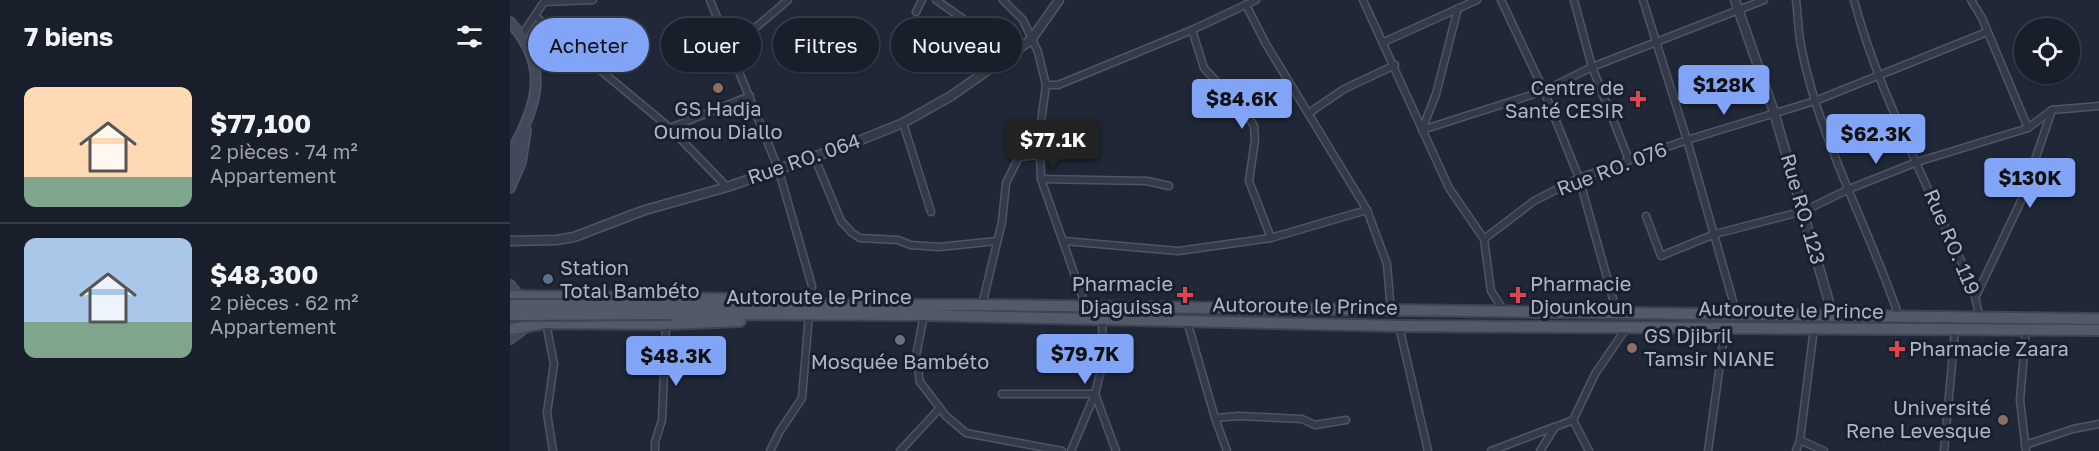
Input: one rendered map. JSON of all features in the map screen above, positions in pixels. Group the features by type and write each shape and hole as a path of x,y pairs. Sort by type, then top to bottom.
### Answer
{"main road":[{"path":"510,22 522,35 532,60 536,95 520,162 510,188"},
{"path":"510,154 528,123"},
{"path":"510,170 528,123"},
{"path":"510,328 516,314 512,295 709,297 810,309"},
{"name":"Autoroute le Prince","path":"512,295 669,314"},
{"name":"Autoroute le Prince","path":"510,315 669,314 982,305 1391,312 2099,319"},
{"name":"Autoroute le Prince","path":"810,309 924,315 1399,326 1955,331 2099,330"},
{"path":"510,328 546,323 669,314"},
{"path":"510,339 529,325"}],"street":[{"path":"522,35 544,2 593,0"},
{"path":"761,23 788,0"},
{"path":"916,12 922,0"},
{"path":"936,0 962,18"},
{"path":"1003,0 1023,21 1038,52 1046,85 1039,137 1041,179 1086,307"},
{"name":"Rue RO. 064","path":"1022,46 1031,40 1059,0"},
{"path":"1046,85 1058,85 1192,30 1256,0"},
{"path":"1364,0 1449,188 1484,239 1491,291 1505,313"},
{"path":"1384,42 1477,0"},
{"path":"1501,0 1544,91 1579,178 1617,313"},
{"path":"1574,0 1592,67 1629,160"},
{"path":"1643,0 1688,140 1737,315"},
{"name":"Rue RO. 123","path":"1736,0 1774,112 1833,316"},
{"path":"1422,130 1544,91 1592,67 1764,0"},
{"path":"1797,0 1801,45 1815,101 1881,264 1899,317"},
{"name":"Rue RO. 119","path":"1854,0 1880,76 1977,294 1979,318"},
{"path":"1971,0 2028,128"},
{"path":"711,1 717,18"},
{"path":"1246,5 1266,44 1367,210 1387,264 1391,312"},
{"path":"1422,130 1436,94 1458,8"},
{"path":"535,16 670,128 727,187"},
{"path":"1192,30 1204,68 1245,112 1254,126 1256,140 1249,181 1271,238"},
{"name":"Rue RO. 076","path":"1484,239 1534,201 1579,178 1688,140 1815,101 1987,32"},
{"path":"1309,113 1344,89 1395,65"},
{"path":"739,72 778,168 813,286 802,398 770,451"},
{"name":"Rue RO. 064","path":"510,241 556,240 574,237 645,210 727,187 903,123 951,96 987,72"},
{"path":"670,128 750,96"},
{"path":"1646,216 1661,256 1715,234 1804,212 1849,189 1917,162 2028,128 2052,111 2099,106"},
{"path":"1977,294 2021,201 2052,111"},
{"path":"903,123 931,212"},
{"path":"982,305 1002,222 1006,183 1019,157 1040,155"},
{"path":"813,156 841,221 860,238 898,240 911,246 939,247 997,241"},
{"path":"1041,179 1147,181 1169,186"},
{"path":"1064,241 1178,251 1271,238 1367,210"},
{"path":"655,451 655,442 662,420 669,314"},
{"path":"924,315 916,356 920,382 940,408 966,433 1062,451"},
{"path":"1071,451 1095,394 1103,362 1102,320"},
{"path":"1187,321 1227,451"},
{"path":"546,323 554,364 547,413 553,451"},
{"path":"1399,326 1428,451"},
{"path":"1491,451 1573,420 1595,374 1628,327"},
{"path":"1708,451 1725,328"},
{"path":"1796,451 1800,440 1814,328"},
{"path":"2026,329 2020,400 2026,448 2073,429 2099,424"},
{"path":"1944,451 1955,331"},
{"path":"1002,394 1095,394"},
{"path":"1095,394 1116,451"},
{"path":"902,450 940,408"},
{"path":"1215,418 1239,416 1302,419 1315,425 1347,420"},
{"path":"1573,420 1589,451"},
{"path":"1540,451 1555,427"},
{"path":"1800,440 1824,451"}],"place":[{"name":"GS Hadja Oumou Diallo","path":"718,88"},
{"name":"Centre de Santé CESIR","path":"1638,99"},
{"name":"Station Total Bambéto","path":"548,279"},
{"name":"Pharmacie Djaguissa","path":"1185,295"},
{"name":"Pharmacie Djounkoun","path":"1518,295"},
{"name":"Mosquée Bambéto","path":"900,340"},
{"name":"GS Djibril Tamsir NIANE","path":"1632,348"},
{"name":"Pharmacie Zaara","path":"1897,349"},
{"name":"Université Rene Levesque","path":"2003,420"}]}
